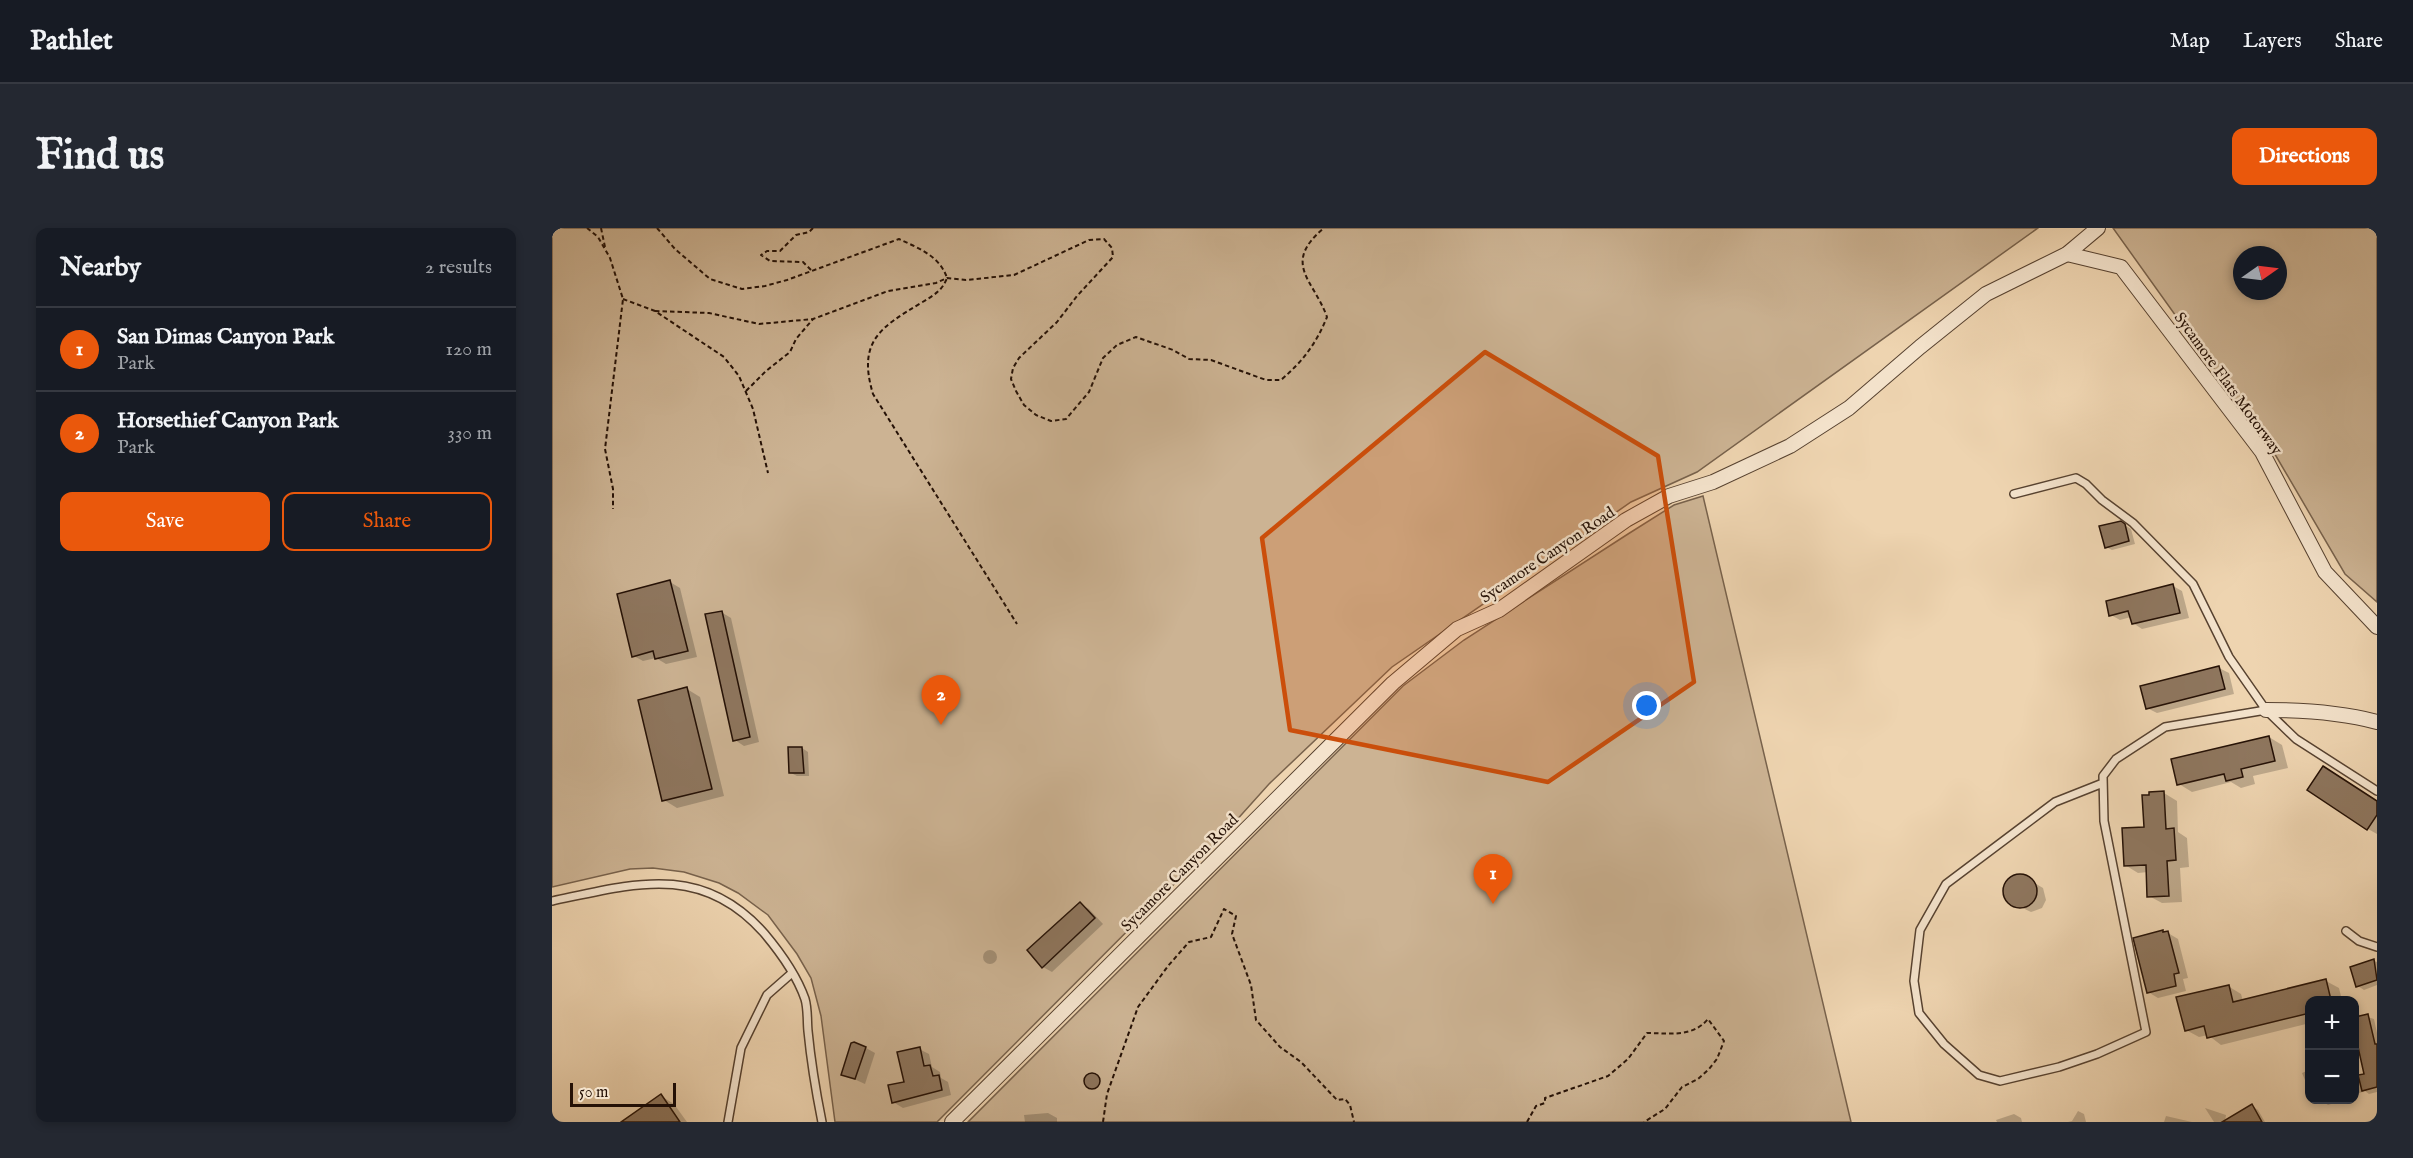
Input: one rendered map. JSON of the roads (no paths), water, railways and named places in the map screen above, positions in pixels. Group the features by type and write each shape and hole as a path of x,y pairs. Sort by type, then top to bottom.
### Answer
{"street":[{"name":"Sycamore Canyon Road","path":"952,1122 1393,683 1457,629 1499,610 1635,515 1669,496 1713,482 1790,446 1849,408 1986,294 2067,254 2098,228"},
{"name":"Sycamore Flats Motorway","path":"2067,254 2121,267 2262,452 2325,572 2377,627"},
{"path":"2266,710 2306,710 2354,716 2377,722"}],"lane":[{"path":"2014,495 2076,478 2086,484 2102,500 2133,523 2193,584 2229,657 2266,710 2296,739 2377,791"},
{"path":"2103,783 2055,802 1946,884 1920,930 1914,981 1919,1013 1944,1044 1979,1075 2000,1081 2059,1066 2097,1054 2146,1032 2104,821 2103,776 2116,759 2165,727 2266,710"},
{"path":"552,901 614,887 658,883 691,887 717,896 747,914 776,948 805,1000 822,1122"},
{"path":"2346,931 2359,941 2377,947"},
{"path":"728,1122 741,1048 767,995 792,973"}],"place":[{"name":"Horsethief Canyon Park","path":"941,725"},
{"name":"San Dimas Canyon Park","path":"1493,904"}]}
